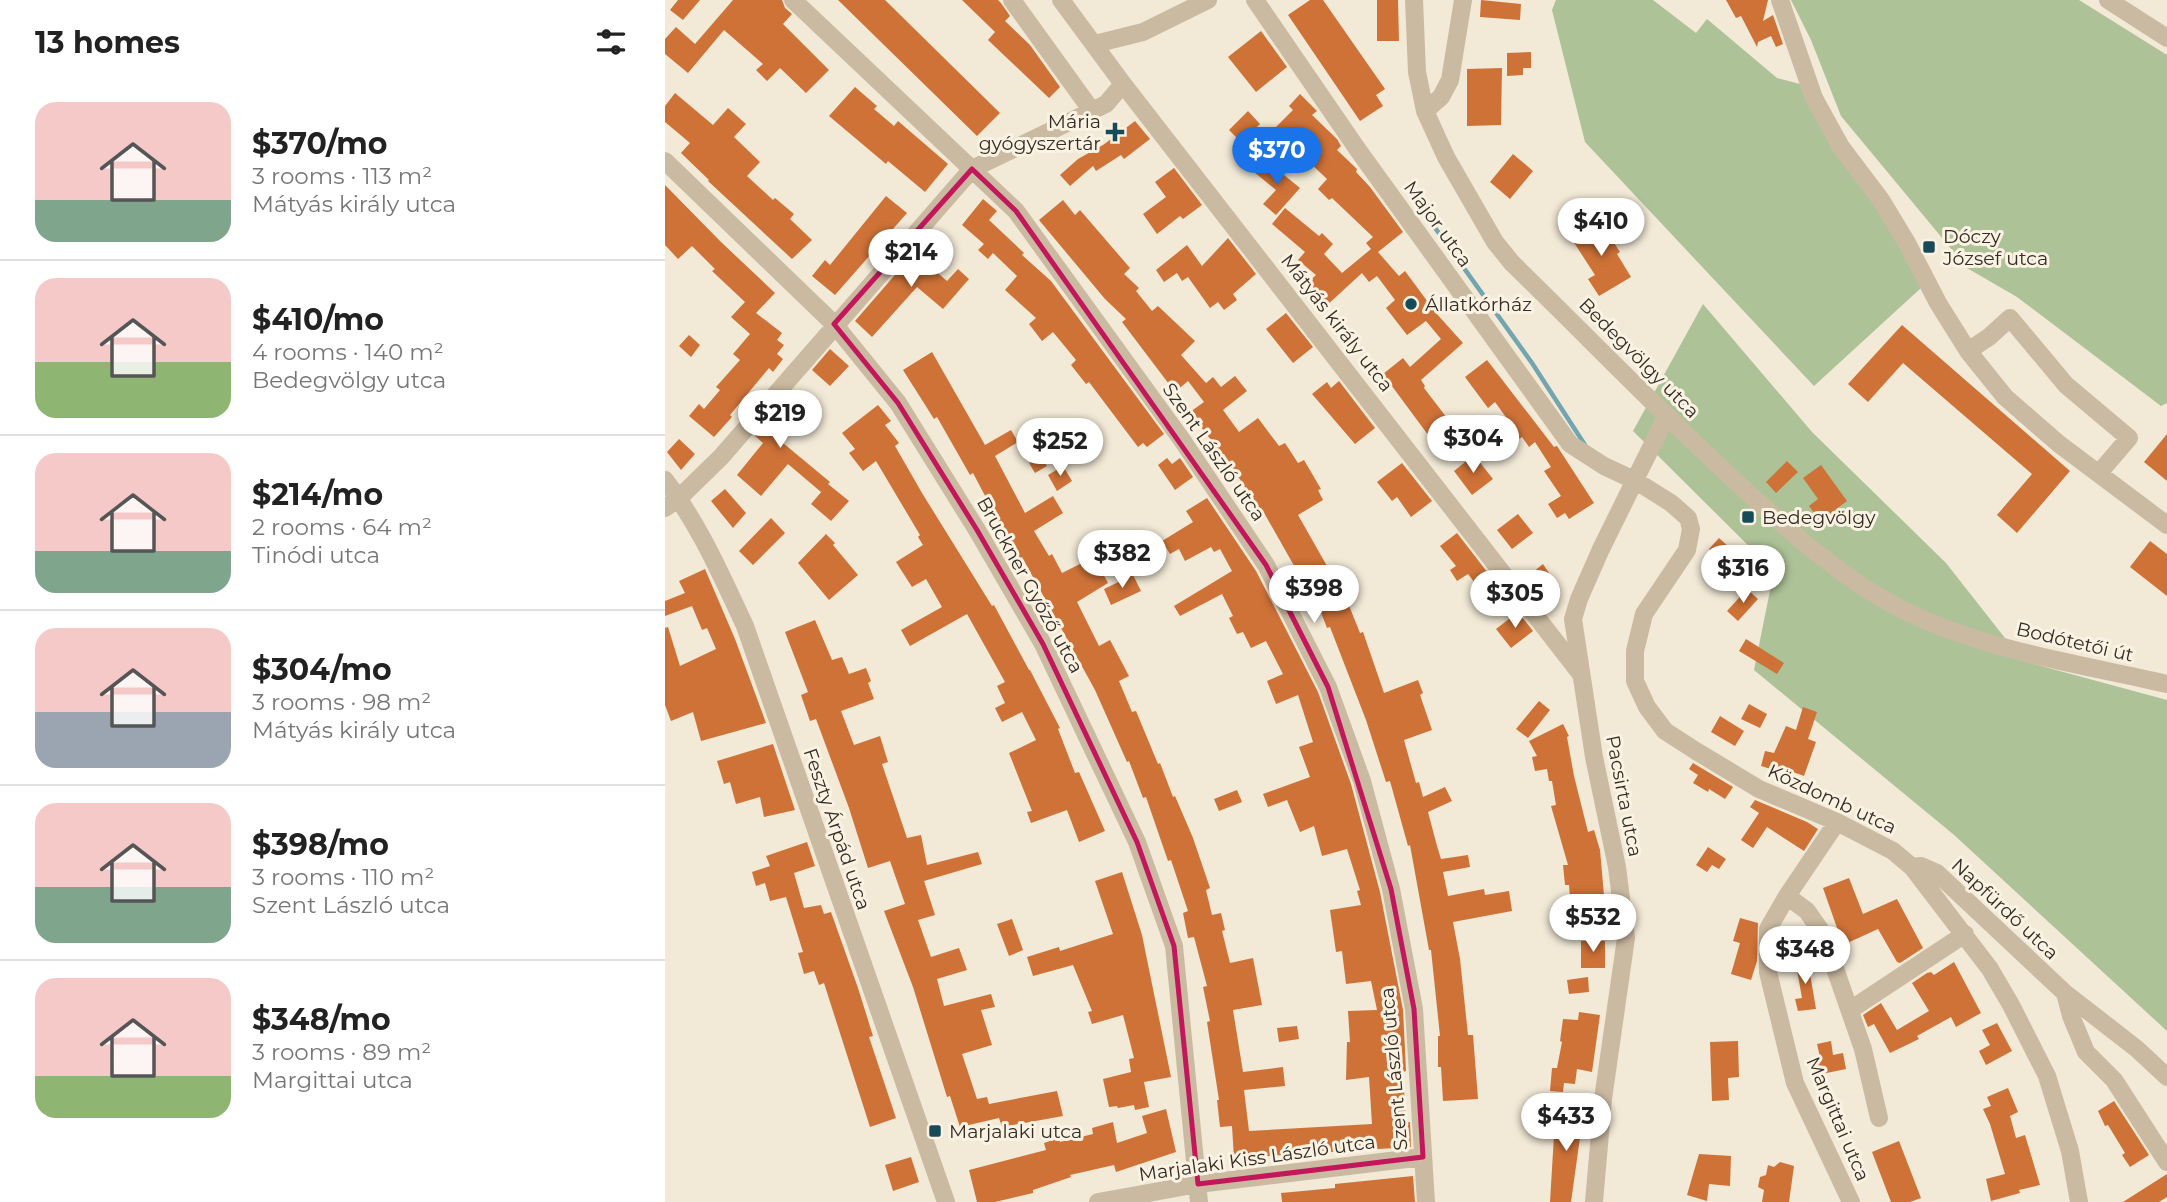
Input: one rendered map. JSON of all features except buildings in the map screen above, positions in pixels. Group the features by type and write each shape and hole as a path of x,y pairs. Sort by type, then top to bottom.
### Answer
{"street":[{"name":"Szent László utca","path":"793,0 1016,211 1182,440 1266,565 1328,687 1362,781 1391,889 1414,1009 1426,1202"},
{"path":"1012,0 1092,111"},
{"name":"Mátyás király utca","path":"1061,0 1123,84 1580,673"},
{"path":"1095,44 1143,32 1208,0"},
{"name":"Major utca","path":"1255,0 1358,150 1570,444 1604,466 1636,481"},
{"name":"Bedegvölgy utca","path":"1414,0 1417,72 1425,111 1446,157 1495,242 1512,262 1667,417 1796,537 1854,581 1906,611 1974,640"},
{"path":"1425,111 1441,97 1450,80 1464,0"},
{"path":"1780,0 1814,98 1842,147 1881,200 1968,351 2005,397 2059,444 2167,525"},
{"path":"2108,0 2167,38"},
{"path":"672,503 721,457 834,324 972,169 1106,104 1123,84"},
{"name":"Bruckner Győző utca","path":"665,161 834,324 898,403 1044,644 1137,842 1174,946 1199,1202"},
{"path":"1968,351 2010,318 2066,385 2129,438 2099,473"},
{"name":"Pacsirta utca","path":"1594,1202 1603,1099 1626,938 1617,867 1594,757 1573,619 1579,598 1667,417"},
{"name":"Feszty Árpád utca","path":"665,480 672,503 713,558 745,626 946,1202"},
{"name":"Közdomb utca","path":"1636,481 1671,503 1688,518 1691,529 1687,551 1644,614 1635,651 1635,681 1647,707 1665,731 1696,751 1759,789 1837,822 1893,851 1912,867 1990,969 2047,1076 2070,1151 2079,1202"},
{"name":"Bodótetői út","path":"1974,640 2167,684"},
{"name":"Margittai utca","path":"1837,822 1768,929 1768,972 1795,1083 1851,1202"},
{"name":"Napfürdő utca","path":"1912,867 1921,866 1937,873 2065,993 2137,1049 2167,1077"},
{"path":"1787,896 1807,911 1823,934 1873,1085 1879,1118"},
{"path":"1850,1010 1965,934"},
{"name":"Napfürdő utca","path":"2065,993 2086,1052 2114,1080 2167,1162"},
{"name":"Marjalaki Kiss László utca","path":"1098,1202 1198,1184 1423,1157"}],"highlighted area":[{"path":"972,169 1016,211 1266,565 1328,687 1391,889 1414,1009 1423,1157 1198,1184 1174,946 1137,842 1043,644 977,530 898,403 834,324"}],"green space":[{"path":"1556,0 1653,0 1696,33 1707,19 1777,78 1804,85 1877,203 1921,288 1814,386 1585,142 1552,10"},
{"path":"1791,0 2079,0 2167,55 2167,403 2161,406 2017,297 1967,268 1841,116 1811,40"},
{"path":"1703,304 1812,432 1946,563 2023,661 2167,700 2167,1031 1953,834 1754,670 1774,571 1633,431"}],"waterway":[{"path":"1428,218 1532,363 1585,445"}],"place":[{"name":"Mária gyógyszertár","path":"1115,132"},
{"name":"Dóczy József utca","path":"1929,247"},
{"name":"Állatkórház","path":"1411,304"},
{"name":"Bedegvölgy","path":"1748,517"},
{"name":"Marjalaki utca","path":"935,1131"}]}
